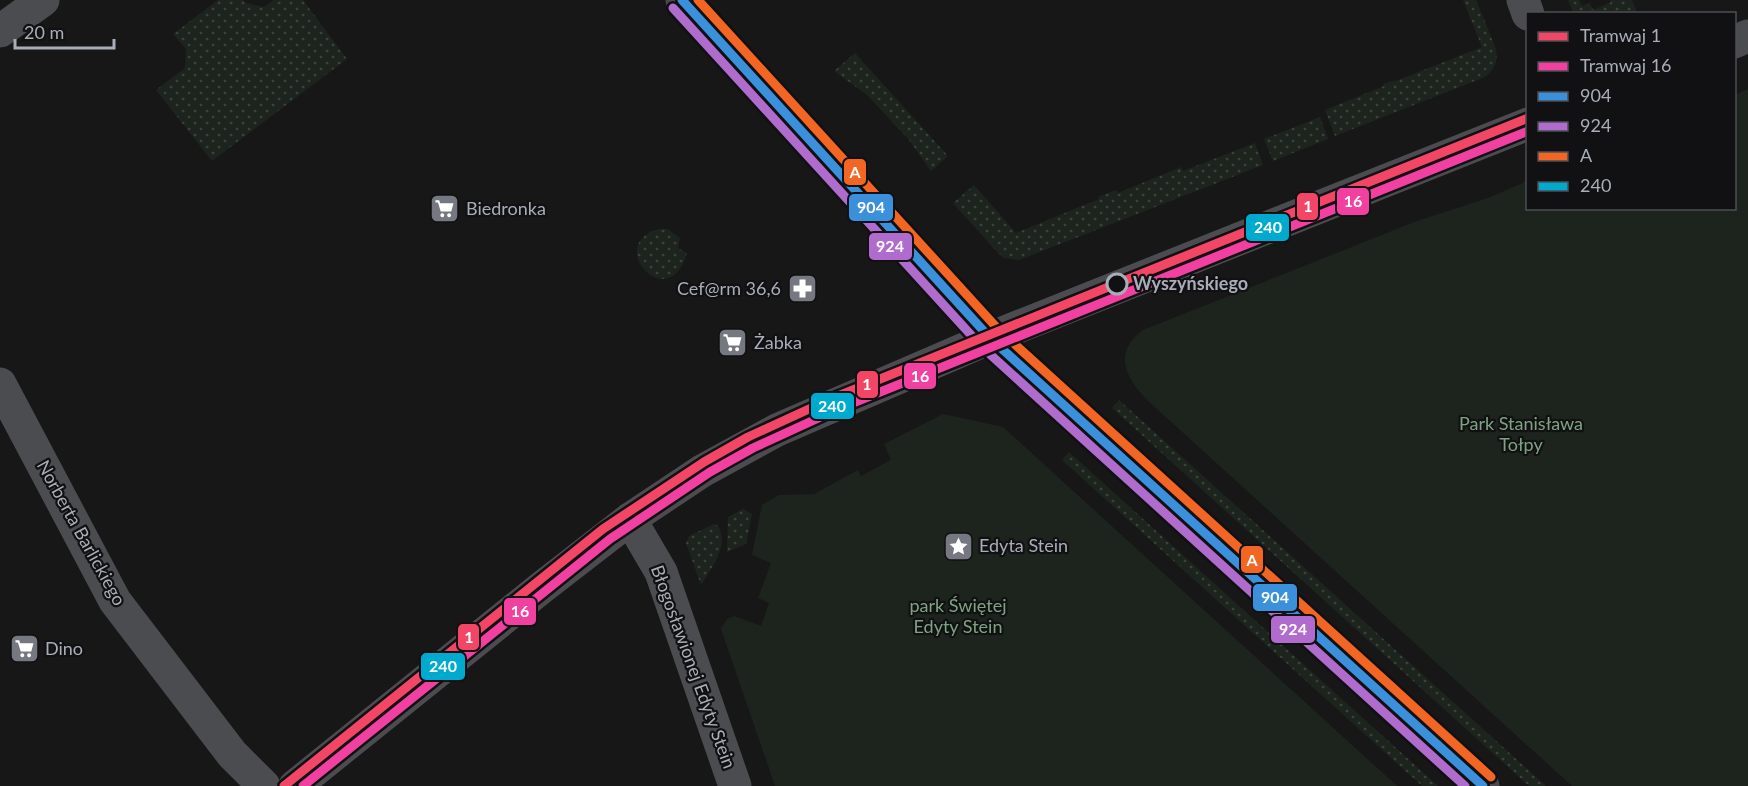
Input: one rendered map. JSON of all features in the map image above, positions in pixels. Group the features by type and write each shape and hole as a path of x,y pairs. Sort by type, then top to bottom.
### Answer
{"main road":[{"path":"682,0 990,338 1483,786"}],"street":[{"path":"0,31 43,0"},
{"path":"295,786 630,519 702,471 777,430 990,338 1526,124"},
{"name":"Norberta Barlickiego","path":"0,384 116,601 225,745 264,786"},
{"name":"Błogosławionej Edyty Stein","path":"630,519 661,572 735,786"}],"green space":[{"path":"218,0 243,0 246,3 264,7 274,0 303,0 347,59 212,161 156,90 185,68 186,49 173,34"},
{"path":"1463,0 1476,0 1496,49 1497,58 1491,71 1485,77 1335,136 1325,110 1384,86 1383,84 1482,47"},
{"path":"1568,0 1579,0 1582,6 1590,3 1593,10 1611,2 1610,0 1632,0 1637,12 1573,12"},
{"path":"855,53 948,156 931,171 909,140 867,95 834,71"},
{"name":"Park Stanisława Tołpy","path":"1748,89 1748,786 1572,786 1147,400 1128,374 1125,356 1133,339 1143,330 1417,221 1488,198 1526,181 1526,210 1736,210 1736,95"},
{"path":"1320,117 1328,139 1273,161 1264,139"},
{"path":"1255,143 1263,165 1019,260 1004,258 998,253 953,203 974,185 1016,233 1116,190 1118,193 1181,167 1183,171"},
{"path":"659,229 668,229 680,238 678,248 687,253 678,271 667,278 655,277 645,271 639,260 637,248 643,237"},
{"path":"1119,400 1546,786 1529,786 1112,408"},
{"name":"park Świętej Edyty Stein","path":"943,414 1003,427 1397,786 775,786 721,629 727,619 734,616 761,626 769,603 758,598 771,563 752,555 762,505 779,495 814,494 858,470 861,476 891,460 884,444"},
{"path":"1069,452 1438,786 1422,786 1062,460"},
{"path":"743,509 752,514 746,544 727,552 728,517"},
{"path":"714,524 718,526 721,533 721,549 701,585 686,543 689,536"}],"tram line":[{"name":"1","path":"284,786 603,529 704,462 748,437 833,398 1526,119"},
{"name":"16","path":"303,786 610,539 710,472 753,448 838,409 1526,132"}],"transit line":[{"name":"904","path":"682,0 990,338 1483,786"},
{"name":"A","path":"698,0 998,329 1491,777"},
{"name":"924","path":"673,8 982,347 1465,786"},
{"name":"240","path":"295,786 630,519 702,471 777,430 990,338 1526,125"}],"place":[{"name":"Biedronka","path":"445,209"},
{"name":"Wyszyńskiego","path":"1117,284"},
{"name":"Cef@rm 36,6","path":"802,289"},
{"name":"Żabka","path":"733,343"},
{"name":"Edyta Stein","path":"958,546"},
{"name":"Dino","path":"24,649"}]}
